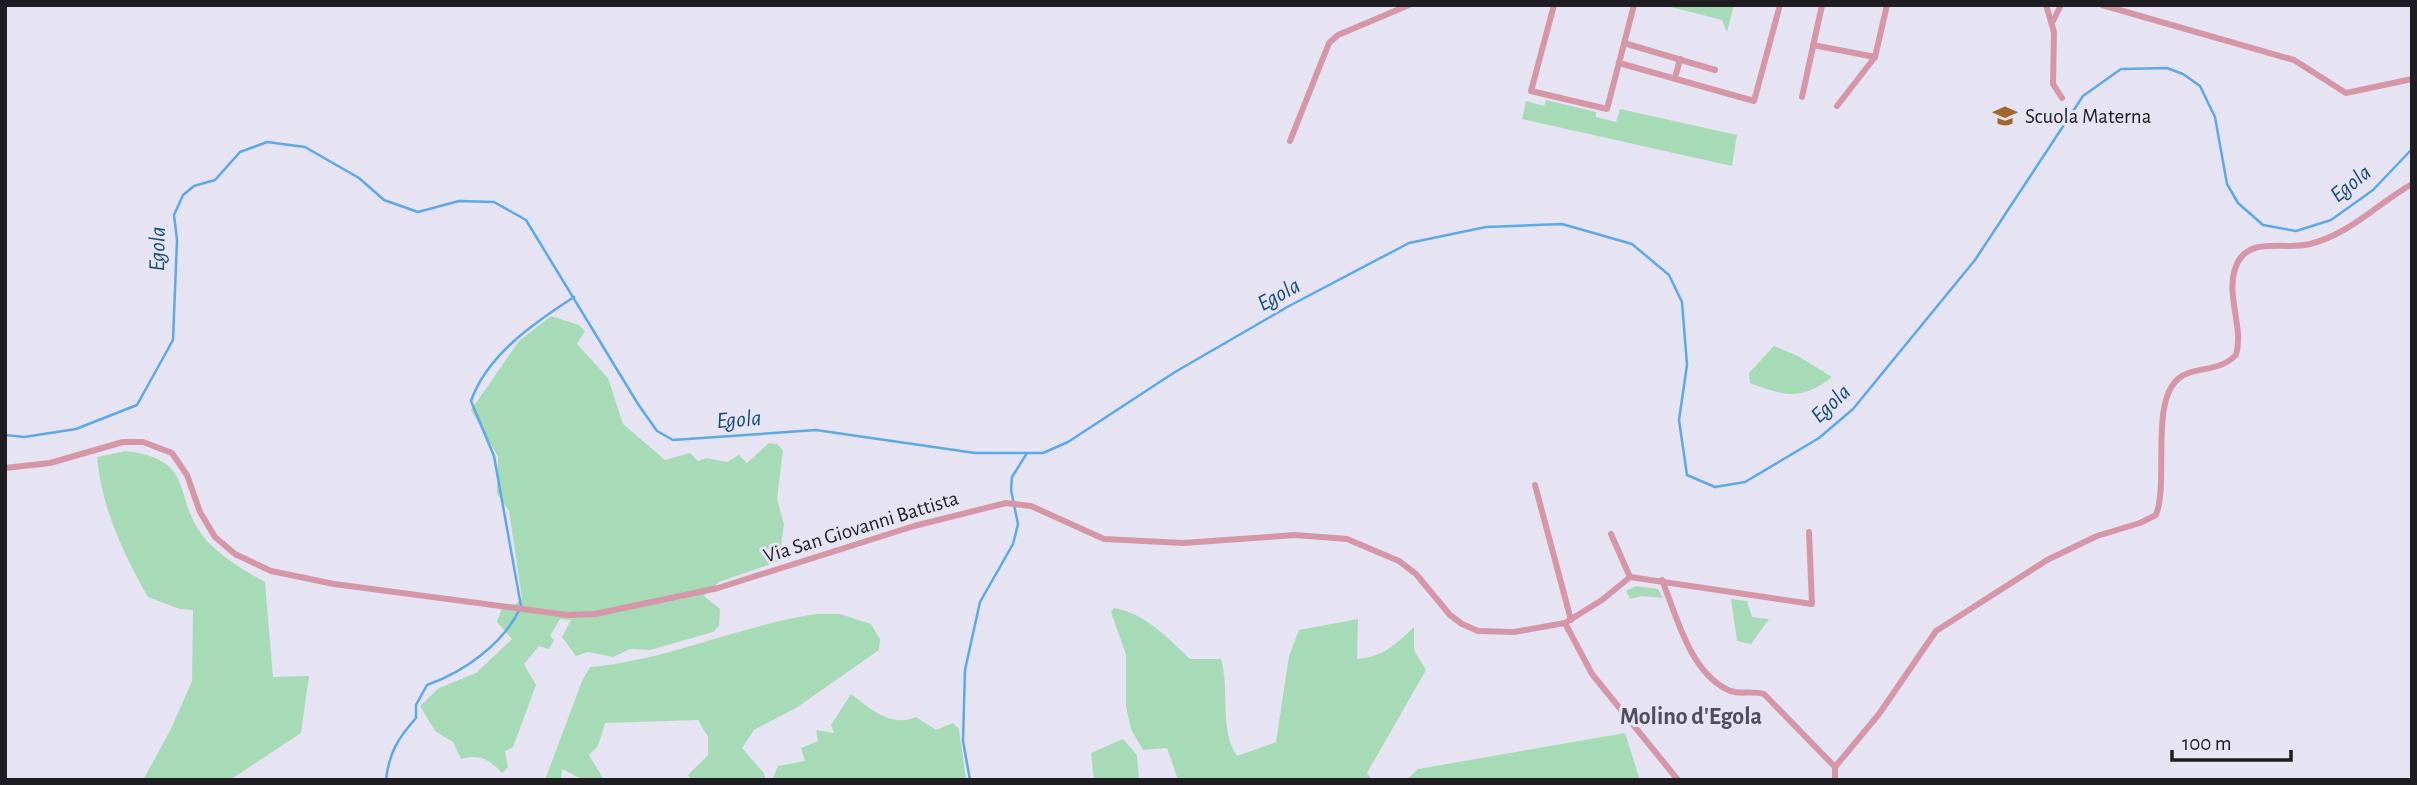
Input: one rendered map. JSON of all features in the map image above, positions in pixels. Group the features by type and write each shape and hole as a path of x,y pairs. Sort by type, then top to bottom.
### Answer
{"street":[{"path":"1290,141 1329,43 1338,35 1409,5"},
{"path":"1554,5 1531,90 1607,109 1634,5"},
{"path":"1619,62 1754,101 1780,5"},
{"path":"1802,97 1822,5"},
{"path":"1838,106 1875,57 1887,5"},
{"path":"2046,5 2053,20 2053,84 2062,98"},
{"path":"2053,20 2061,5"},
{"path":"2102,5 2294,60 2346,93 2412,79"},
{"path":"1624,43 1715,70"},
{"path":"1813,45 1875,57"},
{"path":"1675,78 1680,59"},
{"path":"1835,780 1835,767 1879,714 1936,631 2047,560 2097,536 2140,523 2156,515 2161,492 2168,393 2180,377 2220,367 2236,355 2238,341 2234,276 2238,263 2247,251 2262,245 2305,245 2335,236 2412,184"},
{"name":"Via San Giovanni Battista","path":"5,468 50,463 123,442 143,442 172,453 187,475 200,512 215,537 235,554 271,571 334,584 514,609 580,615 643,604 778,570 914,526 1009,503 1031,506 1104,540 1183,543 1295,535 1347,539 1399,561 1416,574 1450,615 1461,624 1478,631 1514,632 1568,622"},
{"path":"1535,485 1568,622 1592,674 1678,780"},
{"path":"1568,622 1630,577 1812,604 1809,532"},
{"path":"1611,534 1630,577"},
{"path":"1662,580 1703,671 1729,691 1763,694 1835,767"}],"green space":[{"path":"1663,5 1734,5 1727,32 1722,20"},
{"path":"1546,100 1596,112 1596,117 1616,122 1620,109 1737,135 1732,166 1522,119 1526,101 1544,106"},
{"path":"551,316 579,325 585,331 577,344 608,378 623,424 665,460 690,453 698,461 706,458 727,462 739,455 747,463 769,443 777,444 783,450 777,499 784,524 779,561 719,582 704,596 720,609 719,626 713,632 650,650 630,649 613,657 588,652 576,656 562,637 571,620 560,619 550,636 554,640 549,649 539,646 524,664 536,685 513,747 505,751 508,767 502,773 484,759 461,759 453,742 435,731 420,706 439,688 476,673 512,639 497,622 503,604 516,604 522,598 509,511 497,494 498,457 471,410 519,341"},
{"path":"1774,346 1798,356 1832,377 1811,390 1792,394 1750,383 1749,373"},
{"path":"126,451 165,463 180,484 196,526 207,541 227,559 265,582 273,677 309,676 301,733 230,780 143,780 171,729 192,681 193,610 180,609 148,597 122,547 104,495 97,457"},
{"path":"1636,586 1658,589 1663,598 1642,596 1630,599 1626,591"},
{"path":"1731,599 1747,601 1752,617 1769,619 1751,644 1737,641"},
{"path":"1114,608 1146,621 1190,659 1221,659 1226,722 1237,756 1276,742 1289,656 1299,630 1358,619 1357,659 1374,656 1388,649 1414,627 1414,650 1426,670 1367,773 1372,780 1178,780 1167,748 1143,750 1131,729 1126,706 1126,655 1111,612"},
{"path":"816,614 840,614 871,624 880,639 879,650 796,708 754,730 742,748 763,772 766,780 691,780 688,775 708,755 708,737 698,720 605,723 598,746 589,755 604,780 583,780 562,769 561,780 545,780 582,681 590,667 646,658 760,626"},
{"path":"851,694 889,718 907,720 916,717 936,730 953,723 959,729 966,780 772,780 778,766 805,761 801,748 818,741 816,730 834,733 831,725"},
{"path":"1625,733 1640,780 1406,780 1418,769"},
{"path":"1123,739 1137,755 1139,780 1094,780 1091,753"}],"waterway":[{"name":"Egola","path":"5,435 24,437 76,429 137,405 173,340 177,240 174,215 183,195 194,186 215,180 240,152 267,142 305,147 359,178 384,200 418,212 459,201 494,202 526,220 638,404 657,431 673,440 816,430 975,453 1043,453 1068,442 1175,372 1289,306 1409,243 1486,227 1562,224 1632,244 1669,275 1682,302 1687,365 1679,420 1687,475 1715,487 1745,482 1819,438 1853,409 1975,260 2083,96 2121,69 2167,68 2183,74 2200,86 2215,117 2227,184 2238,203 2263,225 2296,231 2331,220 2373,190 2412,149"},
{"path":"386,780 392,754 399,739 416,718 416,705 427,685 469,664 494,644 521,606 494,456 471,401 478,384 500,355 528,329 574,297"},
{"path":"970,780 963,741 965,670 980,602 1013,544 1018,524 1011,490 1012,477 1027,453"}],"place":[{"name":"Scuola Materna","path":"2005,116"}],"district":[{"name":"Molino d'Egola","path":"1691,717"}]}
